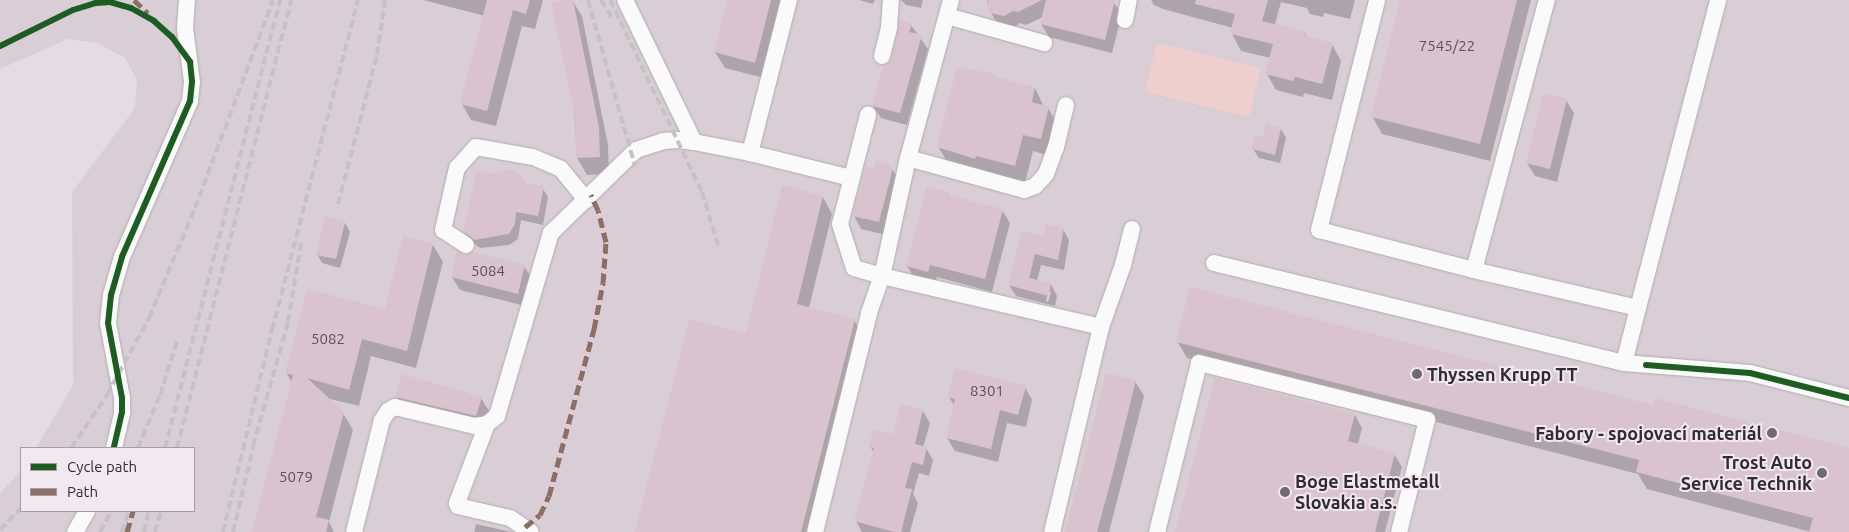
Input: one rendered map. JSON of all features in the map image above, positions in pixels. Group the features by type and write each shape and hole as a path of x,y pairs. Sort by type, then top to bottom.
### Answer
{"street":[{"path":"114,447 122,412 122,398 108,323 111,295 122,257 190,101 192,82 185,28 187,0"},
{"path":"625,0 694,142"},
{"path":"750,153 789,0"},
{"path":"882,56 889,27 891,0"},
{"path":"1125,20 1129,0"},
{"path":"1377,0 1319,230 1474,270 1638,308"},
{"path":"1474,270 1547,0"},
{"path":"1624,363 1718,0"},
{"path":"815,532 869,313 882,276 908,158 949,8 1044,43"},
{"path":"908,158 1024,190 1035,186 1046,174 1056,147 1066,105"},
{"path":"868,116 840,224 854,268 1101,327"},
{"path":"354,532 382,420 388,411 395,407 475,426 487,424 497,416 551,233 636,150 663,142 678,140 694,142 750,153 851,178"},
{"path":"466,244 443,230 457,168 476,147 533,156 561,169 586,200"},
{"path":"1052,532 1101,327 1123,265 1132,229"},
{"path":"1214,263 1624,363 1750,374 1849,398"},
{"path":"1157,532 1200,363 1427,420 1399,532"},
{"path":"487,424 457,503 458,506 510,518 531,532"},
{"path":"75,532 86,512"}],"shaded area":[{"path":"0,0 1849,0 1849,532 0,532 0,493 20,472 20,512 195,512 195,447 37,447 73,385 72,192 135,108 137,80 125,58 97,43 68,39 0,69"},
{"path":"1157,43 1261,68 1249,117 1145,92"}],"building":[{"path":"487,0 530,0 526,14 513,10 487,111 460,104"},
{"path":"573,0 599,127 600,157 576,158 575,115 551,3"},
{"path":"727,0 771,0 755,63 714,52"},
{"path":"988,0 1042,0 1018,12 1013,11 1004,16 990,13 987,8"},
{"path":"1046,0 1115,0 1105,40 1040,24"},
{"path":"1196,0 1268,0 1262,21 1306,32 1305,36 1333,43 1322,84 1295,77 1293,81 1265,74 1273,44 1230,34 1235,14 1195,4"},
{"path":"1400,0 1517,0 1480,144 1371,117"},
{"path":"900,20 912,24 909,32 922,35 900,113 872,106 883,66 889,63 892,58"},
{"path":"957,67 996,74 996,77 1035,87 1032,102 1049,107 1041,139 1023,135 1015,166 976,156 975,159 937,147"},
{"path":"1543,93 1567,99 1550,169 1526,163"},
{"path":"1266,124 1281,128 1275,155 1252,149 1255,135 1263,137"},
{"path":"876,161 893,168 879,222 852,216 865,168 874,170"},
{"path":"510,169 520,174 524,183 544,187 538,216 516,212 515,224 509,234 474,240 463,231 477,170 494,174"},
{"path":"782,185 823,196 797,304 855,319 801,532 635,532 689,319 746,333"},
{"path":"927,186 948,192 948,195 1003,209 985,279 930,265 928,272 906,266"},
{"path":"325,216 345,222 336,259 316,255"},
{"path":"1046,224 1064,228 1058,260 1035,254 1029,278 1051,283 1049,296 1008,285 1022,231 1043,236"},
{"path":"403,236 433,244 407,351 362,339 349,390 307,378 344,412 316,517 329,520 326,532 252,532 293,375 285,373 307,289 385,309"},
{"path":"457,251 465,255 472,252 525,265 518,294 451,277"},
{"path":"1190,287 1653,405 1655,398 1849,448 1849,532 1809,532 1813,518 1636,472 1639,460 1176,342"},
{"path":"955,368 1026,386 1018,415 1000,410 991,449 946,438 955,399 948,397"},
{"path":"1106,373 1136,380 1114,469 1097,532 1065,532"},
{"path":"402,374 482,397 476,416 395,397"},
{"name":"Boge Elastmetall Slovakia a.s.","path":"1215,378 1355,414 1348,441 1395,453 1375,532 1175,532"},
{"path":"901,404 923,410 915,444 927,447 923,465 912,462 905,488 912,489 901,532 894,532 854,521 874,448 869,447 873,429 893,434"}],"railway":[{"path":"72,447 107,395 149,318 195,208 273,0"},
{"path":"165,447 280,0"},
{"path":"177,447 291,0"},
{"path":"223,532 272,330 358,0"},
{"path":"338,204 377,55 385,0"},
{"path":"588,0 635,166"},
{"path":"601,0 612,18"},
{"path":"610,0 702,192 718,245"},
{"path":"253,446 288,322 301,243"},
{"path":"138,447 160,395 178,338"},
{"path":"233,532 255,440"},
{"path":"0,530 20,509"},
{"path":"100,532 110,512"},
{"path":"122,532 129,512"},
{"path":"144,532 149,512"},
{"path":"155,532 161,512"}],"marked path":[{"path":"134,0 148,13"},
{"path":"525,527 540,515 549,496 594,329 603,283 606,242 598,210 591,195"},
{"path":"127,532 133,512"}],"cycle path":[{"path":"0,46 73,10 96,3 110,2 131,8 154,21 172,37 190,62 192,82 190,101 122,257 111,295 108,323 122,398 122,412 114,447"},
{"path":"1646,365 1750,373 1849,398"}],"place":[{"name":"Thyssen Krupp TT","path":"1417,374"},
{"name":"Fabory - spojovací materiál","path":"1772,433"},
{"name":"Trost Auto Service Technik","path":"1822,473"},
{"name":"Boge Elastmetall Slovakia a.s.","path":"1285,492"}]}
